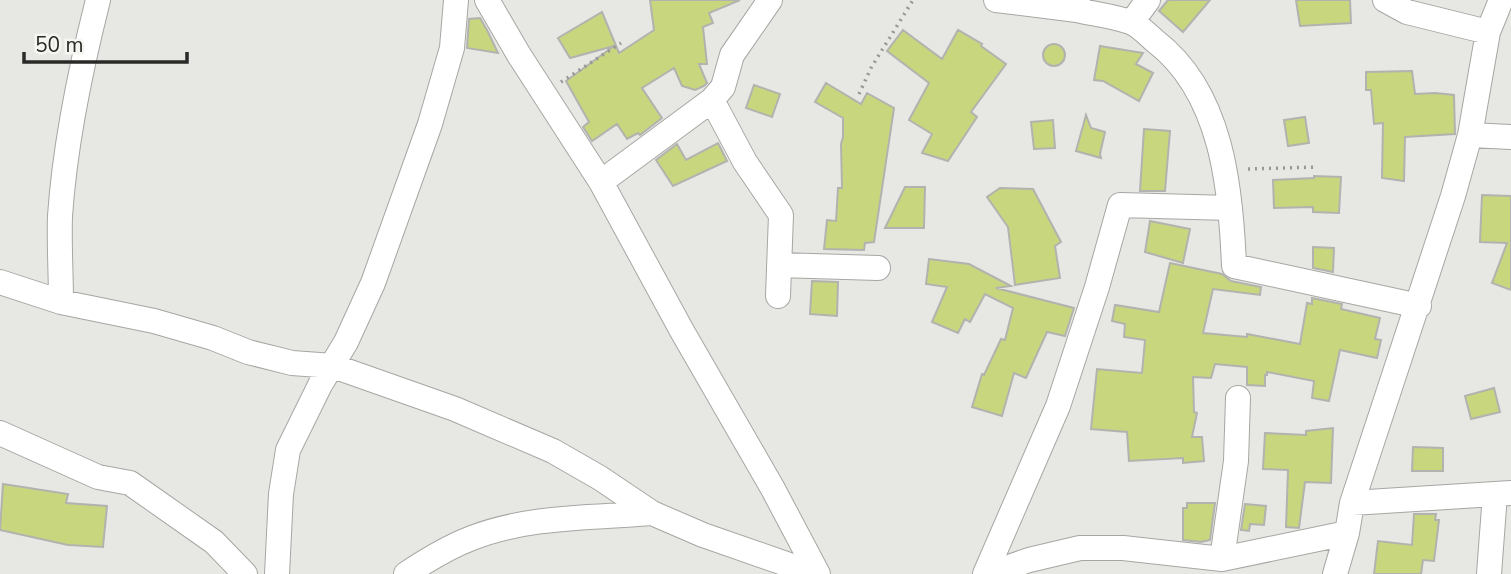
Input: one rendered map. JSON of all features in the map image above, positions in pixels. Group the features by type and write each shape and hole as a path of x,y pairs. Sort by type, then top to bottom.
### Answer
{"street":[{"path":"61,302 60,217 68,138 80,70 98,0"},
{"path":"277,574 281,494 288,450 373,283 430,124 452,48 456,0"},
{"path":"487,0 601,182 682,331 773,489 813,573"},
{"path":"601,182 712,100 723,87 732,55 770,0"},
{"path":"996,0 1078,5 1132,22 1174,55 1208,110 1225,170 1234,266 1419,306"},
{"path":"1132,22 1148,0"},
{"path":"1385,0 1407,12 1488,32"},
{"path":"1335,574 1347,533 1352,503 1453,196 1469,135 1488,32 1501,0"},
{"path":"712,100 745,162 781,215 778,296"},
{"path":"1469,135 1511,137"},
{"path":"987,574 1058,406 1097,287 1120,205 1230,208"},
{"path":"779,265 878,268"},
{"path":"0,282 61,302 154,321 212,338 247,352 292,363 333,366 455,409 553,451 652,513 741,549 813,573"},
{"path":"1222,559 1236,461 1238,398"},
{"path":"0,433 98,477 130,483 214,542 245,574"},
{"path":"1352,503 1503,494 1489,574"},
{"path":"406,574 442,551 498,530 537,522 652,513"},
{"path":"987,574 1029,560 1080,548 1123,548 1222,559 1347,533"}],"path":[{"path":"859,94 913,0"},
{"path":"544,93 621,43"},
{"path":"1225,170 1318,167"}],"building":[{"path":"650,0 740,0 709,13 713,23 703,27 707,64 699,64 707,83 704,86 695,90 682,86 674,68 642,88 662,118 640,135 638,133 627,139 617,124 592,141 583,127 589,122 566,81 614,46 570,58 558,38 602,12 619,53 654,30"},
{"path":"1168,0 1210,0 1183,32 1159,11"},
{"path":"1296,0 1350,0 1351,23 1300,26"},
{"path":"480,18 498,53 467,48 469,19"},
{"path":"903,30 942,59 958,30 982,44 981,46 1006,64 971,112 977,117 948,161 922,153 932,134 909,120 929,83 887,51"},
{"path":"1054,44 1062,47 1065,55 1062,63 1054,66 1046,63 1043,55 1046,47"},
{"path":"1100,46 1143,53 1136,64 1153,73 1139,101 1103,81 1094,80"},
{"path":"1412,71 1415,94 1454,95 1455,134 1405,137 1404,181 1382,178 1383,123 1374,124 1371,90 1366,90 1366,72"},
{"path":"826,83 861,104 867,93 894,108 874,242 865,243 864,250 824,249 827,220 836,221 838,188 842,188 843,137 843,118 815,102"},
{"path":"754,85 780,94 772,117 746,108"},
{"path":"1086,115 1091,128 1105,132 1101,158 1076,151"},
{"path":"1305,117 1309,143 1288,146 1284,120"},
{"path":"1053,120 1055,148 1034,149 1031,122"},
{"path":"1144,129 1170,131 1165,191 1140,191"},
{"path":"718,143 727,161 673,186 656,160 677,144 686,160"},
{"path":"1314,176 1341,177 1339,213 1313,212 1313,207 1274,208 1273,180"},
{"path":"905,187 925,187 924,228 885,228"},
{"path":"1000,188 1033,189 1061,242 1055,246 1060,278 1015,285 1008,227 987,197"},
{"path":"1482,195 1511,196 1511,290 1492,283 1507,243 1480,242"},
{"path":"1150,221 1190,229 1183,263 1145,252"},
{"path":"1313,247 1334,248 1333,272 1313,268"},
{"path":"929,259 969,264 1011,286 996,288 1074,308 1065,336 1047,332 1026,378 1014,373 1002,416 972,407 982,374 984,375 1001,339 1005,340 1013,308 985,294 970,322 965,319 958,333 932,322 947,287 926,284"},
{"path":"1170,263 1222,274 1231,281 1261,287 1260,295 1213,289 1203,333 1247,337 1247,334 1300,344 1307,303 1312,304 1312,298 1342,304 1341,309 1380,318 1375,339 1381,340 1377,358 1340,350 1329,401 1312,398 1314,381 1267,372 1265,386 1247,385 1247,367 1215,364 1211,378 1193,377 1194,412 1197,413 1192,437 1202,437 1204,461 1183,463 1183,458 1129,461 1127,432 1091,429 1097,369 1142,373 1145,340 1124,337 1125,324 1112,321 1115,305 1159,312"},
{"path":"812,281 838,282 837,316 810,314"},
{"path":"1494,388 1500,412 1471,419 1465,396"},
{"path":"1333,428 1331,483 1305,482 1299,528 1286,527 1288,470 1263,469 1265,433 1306,435 1306,431"},
{"path":"1413,447 1443,448 1443,471 1412,471"},
{"path":"3,484 68,494 66,503 107,506 103,547 68,545 0,530"},
{"path":"1187,503 1215,503 1210,540 1183,540 1183,508 1187,508"},
{"path":"1245,504 1266,506 1264,525 1250,524 1249,531 1241,530"},
{"path":"1414,514 1436,514 1435,520 1439,520 1434,561 1423,560 1421,574 1374,574 1378,541 1412,545"}]}
